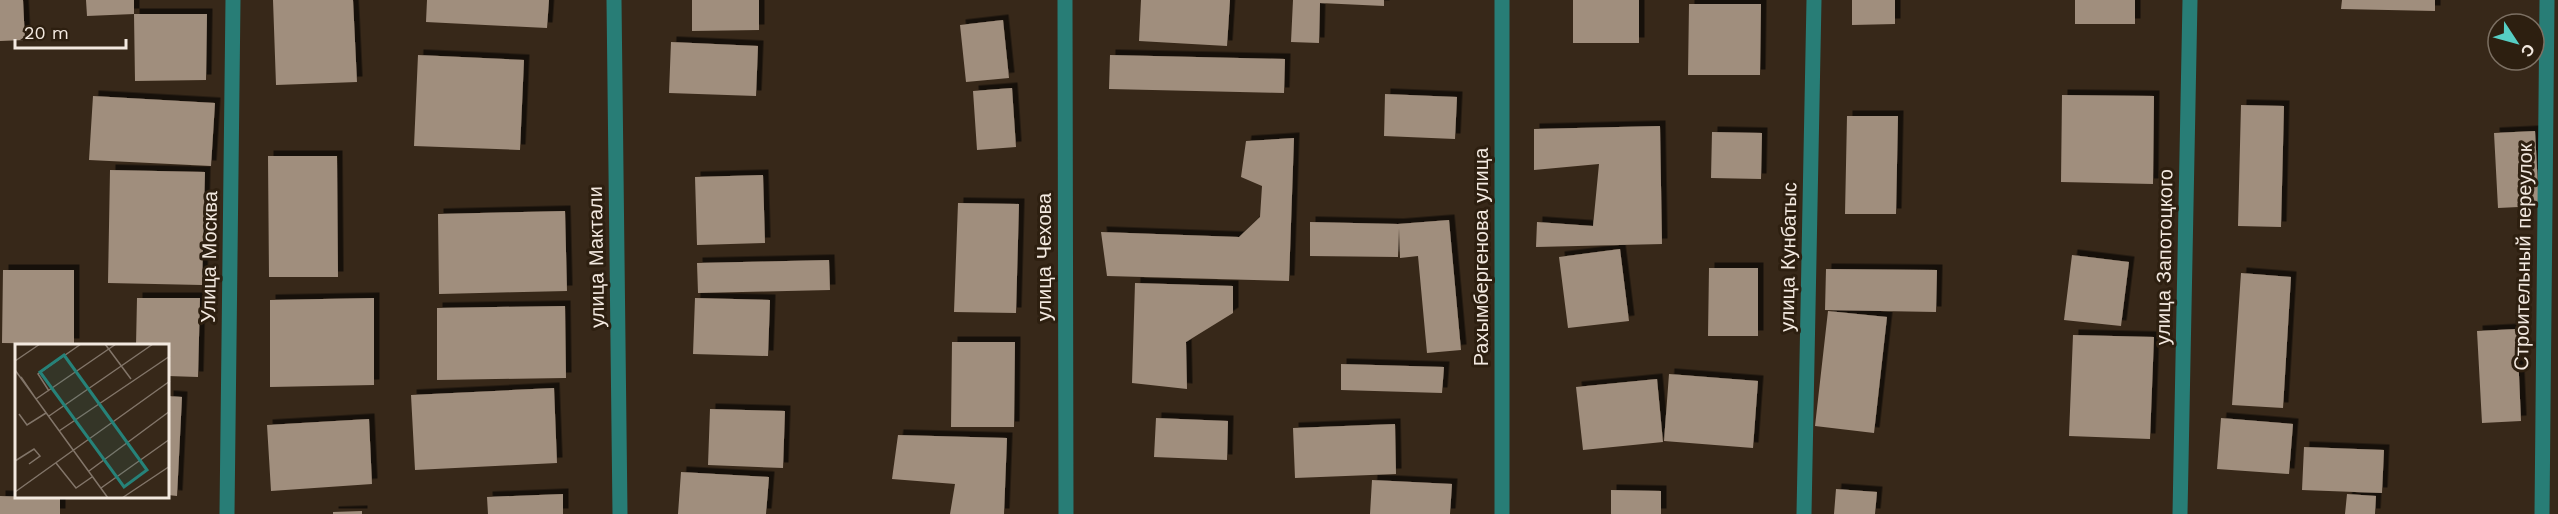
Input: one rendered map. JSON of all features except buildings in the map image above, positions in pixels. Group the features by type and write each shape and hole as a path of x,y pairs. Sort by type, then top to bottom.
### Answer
{"street":[{"name":"Улица Москва","path":"227,514 233,0"},
{"name":"улица Мактали","path":"614,0 620,514"},
{"name":"улица Чехова","path":"1065,0 1066,514"},
{"name":"Рахымбергенова улица","path":"1502,514 1503,0"},
{"name":"улица Кунбатыс","path":"1804,514 1814,0"},
{"name":"улица Запотоцкого","path":"2180,514 2190,0"},
{"name":"Строительный переулок","path":"2542,514 2547,0"}]}
